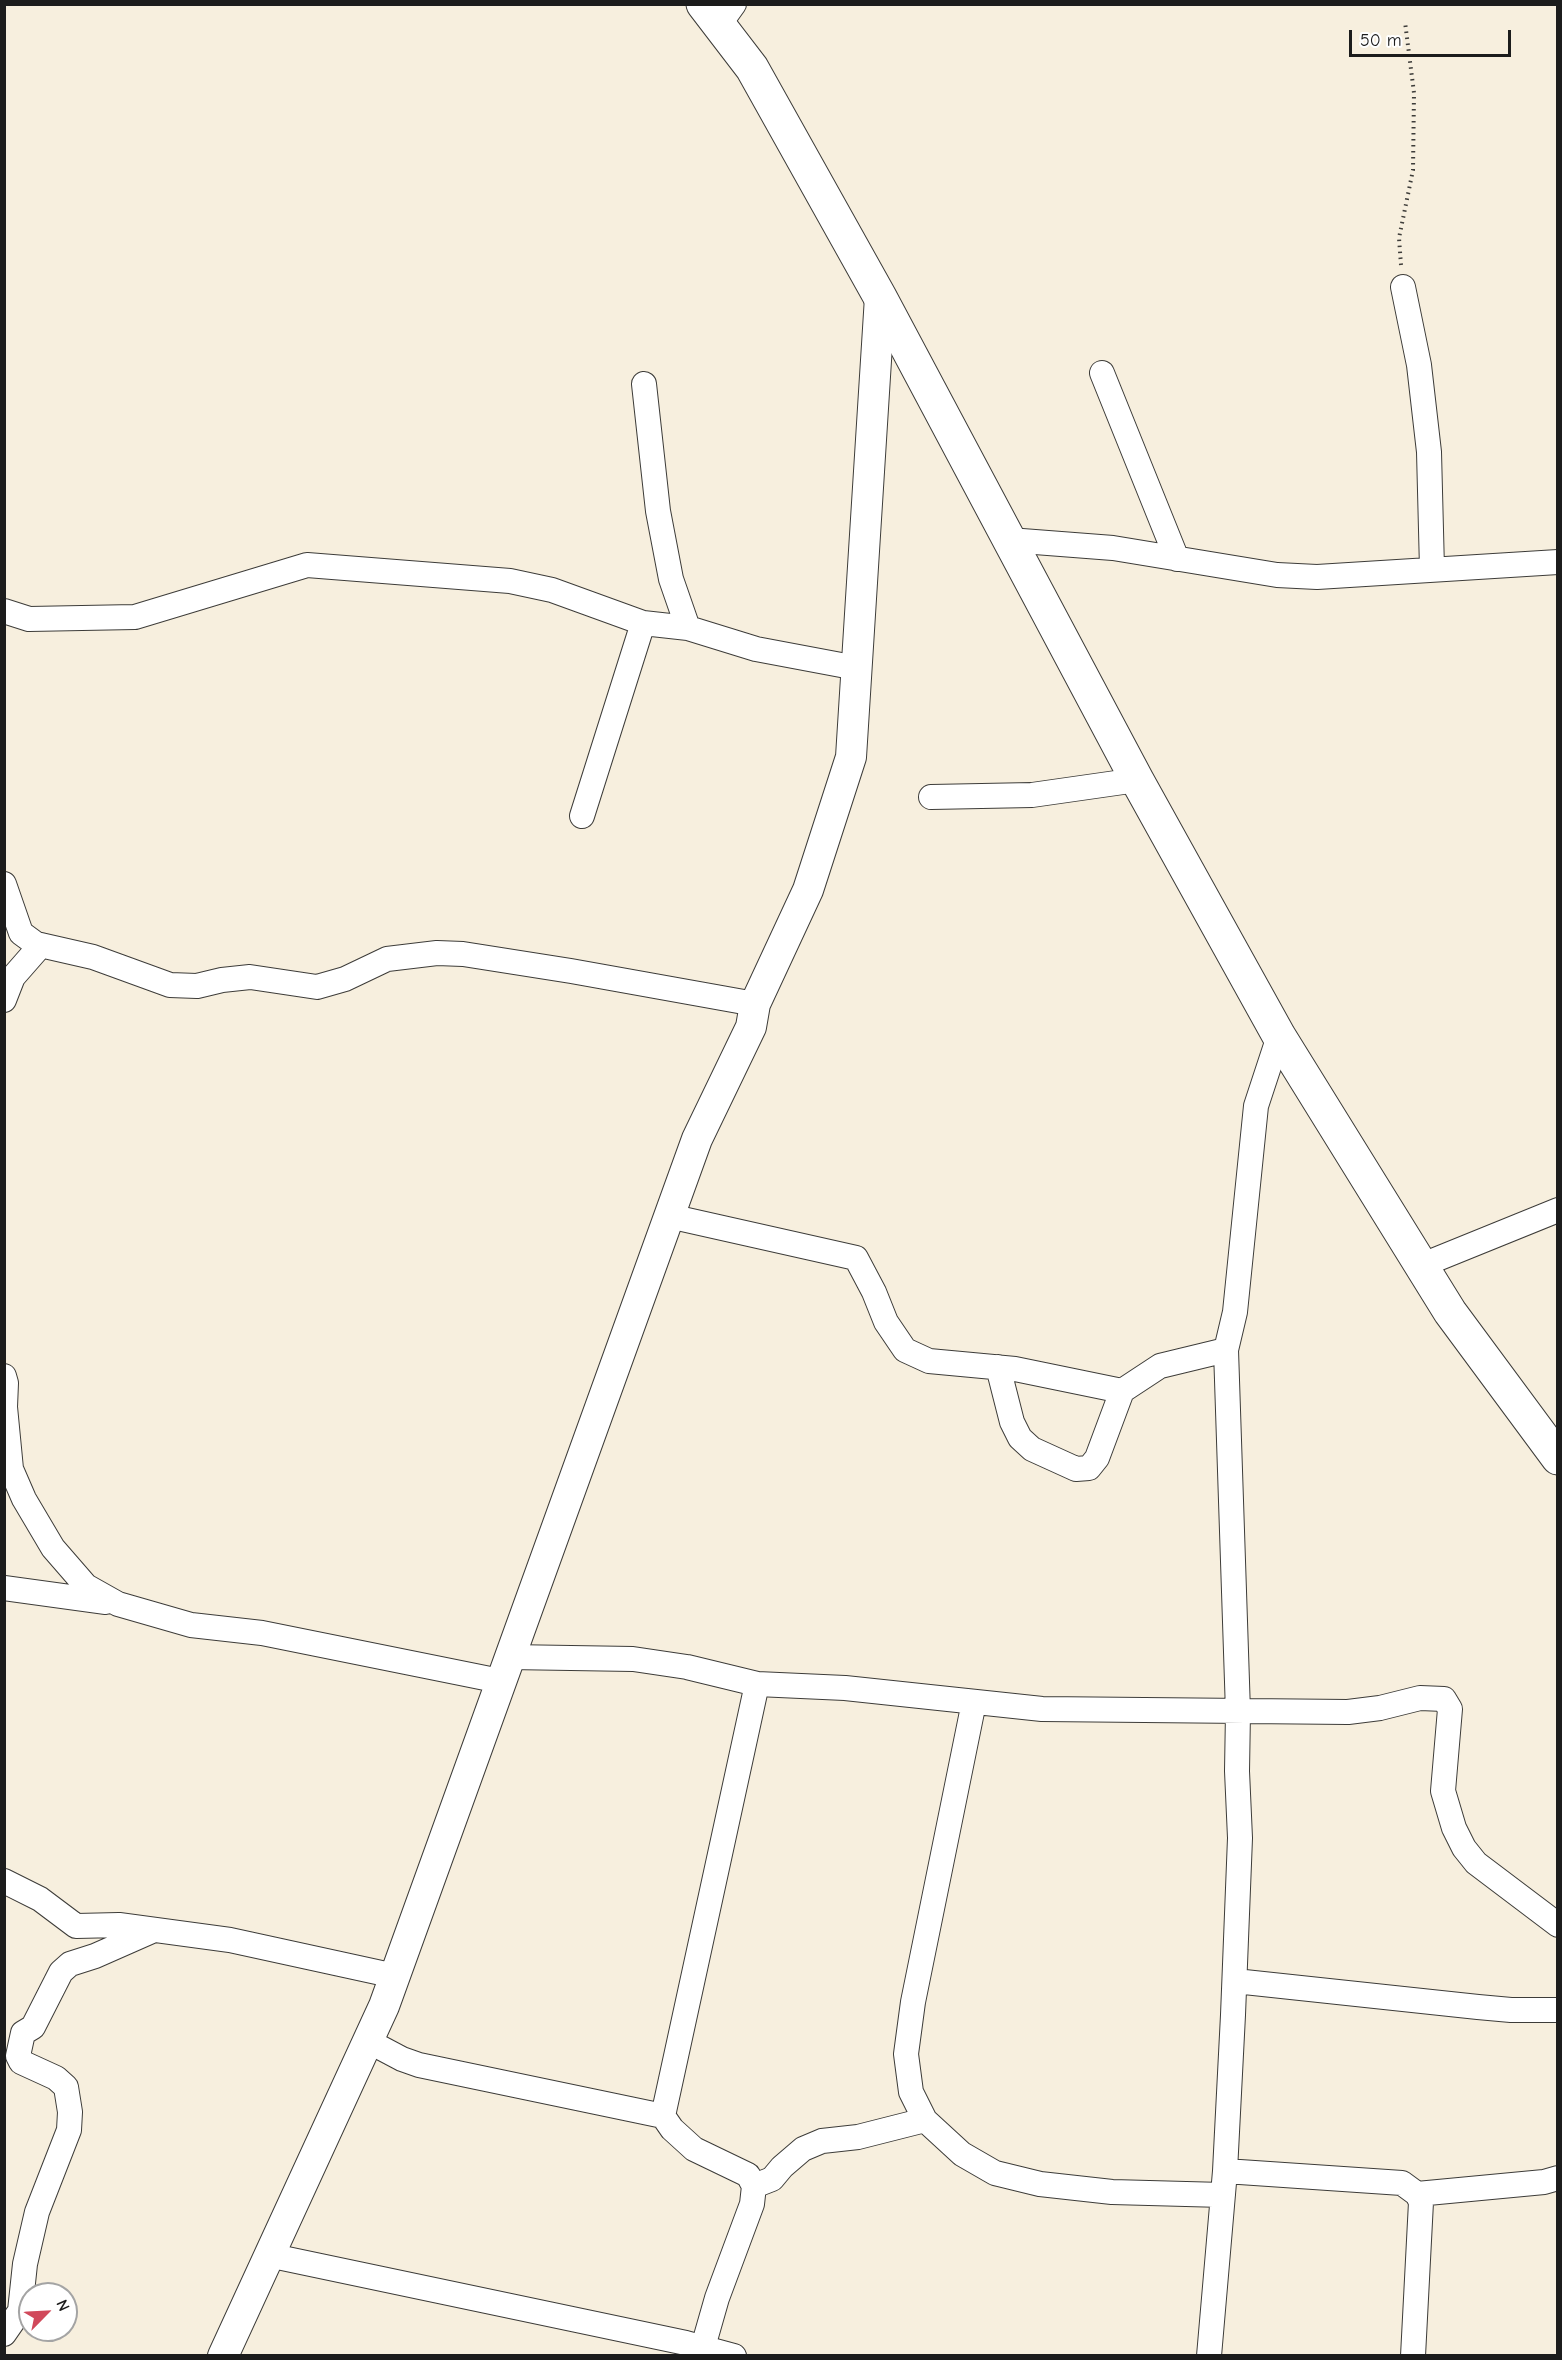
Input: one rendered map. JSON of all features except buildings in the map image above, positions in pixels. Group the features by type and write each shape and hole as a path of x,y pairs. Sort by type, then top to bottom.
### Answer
{"highway":[{"path":"719,11 880,297 1137,780 1279,1036 1420,1266 1491,1370 1557,1458"}],"street":[{"path":"1403,287 1419,365 1429,452 1432,569"},
{"path":"223,2355 384,2006 697,1139 751,1028 755,1004 808,890 851,757 880,297"},
{"path":"1101,373 1177,559"},
{"path":"644,384 658,512 671,579 688,628"},
{"path":"1009,540 1113,548 1287,576 1317,577 1557,562"},
{"path":"4,611 29,619 135,617 308,565 510,581 552,590 643,623 688,628 756,649 856,668"},
{"path":"582,816 643,623"},
{"path":"931,797 1032,795 1137,780"},
{"path":"4,884 21,933 41,945 93,957 170,985 197,986 250,977 317,987 345,979 387,959 437,953 463,954 571,971 755,1004"},
{"path":"4,1000 13,977 41,945"},
{"path":"1209,2355 1225,2171 1240,1838 1226,1350 1235,1312 1256,1106 1279,1036"},
{"path":"1420,1266 1557,1210"},
{"path":"669,1216 856,1258 874,1292 886,1322 905,1350 929,1361 1016,1369 1122,1391"},
{"path":"998,1367 1012,1422 1020,1438 1032,1449 1076,1469 1089,1468 1097,1458 1122,1391 1160,1366 1226,1350"},
{"path":"4,1376 6,1383 4,1407 11,1468 24,1499 53,1548 86,1586 118,1604"},
{"path":"4,1588 118,1604 191,1625 262,1633 505,1669 633,1659 687,1666 757,1684 845,1688 1042,1708 1348,1712 1380,1708 1420,1698 1444,1699 1450,1709 1443,1791 1454,1828 1464,1848 1476,1863 1557,1925"},
{"path":"663,2116 757,1684"},
{"path":"974,1702 913,2002 906,2054 911,2092 925,2120 963,2154 996,2173 1040,2184 1112,2192 1223,2195"},
{"path":"4,1881 40,1899 76,1926 119,1925 230,1940 395,1976"},
{"path":"4,2334 20,2311 25,2264 37,2212 69,2130 70,2112 66,2087 56,2078 21,2062 18,2056 23,2033 33,2026 60,1972 70,1964 96,1956 154,1930"},
{"path":"1235,1981 1511,2010 1557,2010"},
{"path":"368,2041 402,2059 419,2065 663,2116 672,2129 694,2149 748,2175 754,2186 752,2204 717,2298 690,2348"},
{"path":"754,2186 772,2179 803,2149 822,2141 858,2137 925,2120"},
{"path":"1225,2171 1402,2183 1417,2194 1421,2202 1413,2355"},
{"path":"1417,2194 1544,2182 1557,2178"},
{"path":"268,2254 690,2348 734,2355"}],"path":[{"path":"1403,287 1399,238 1413,170 1414,93 1405,22"}]}
